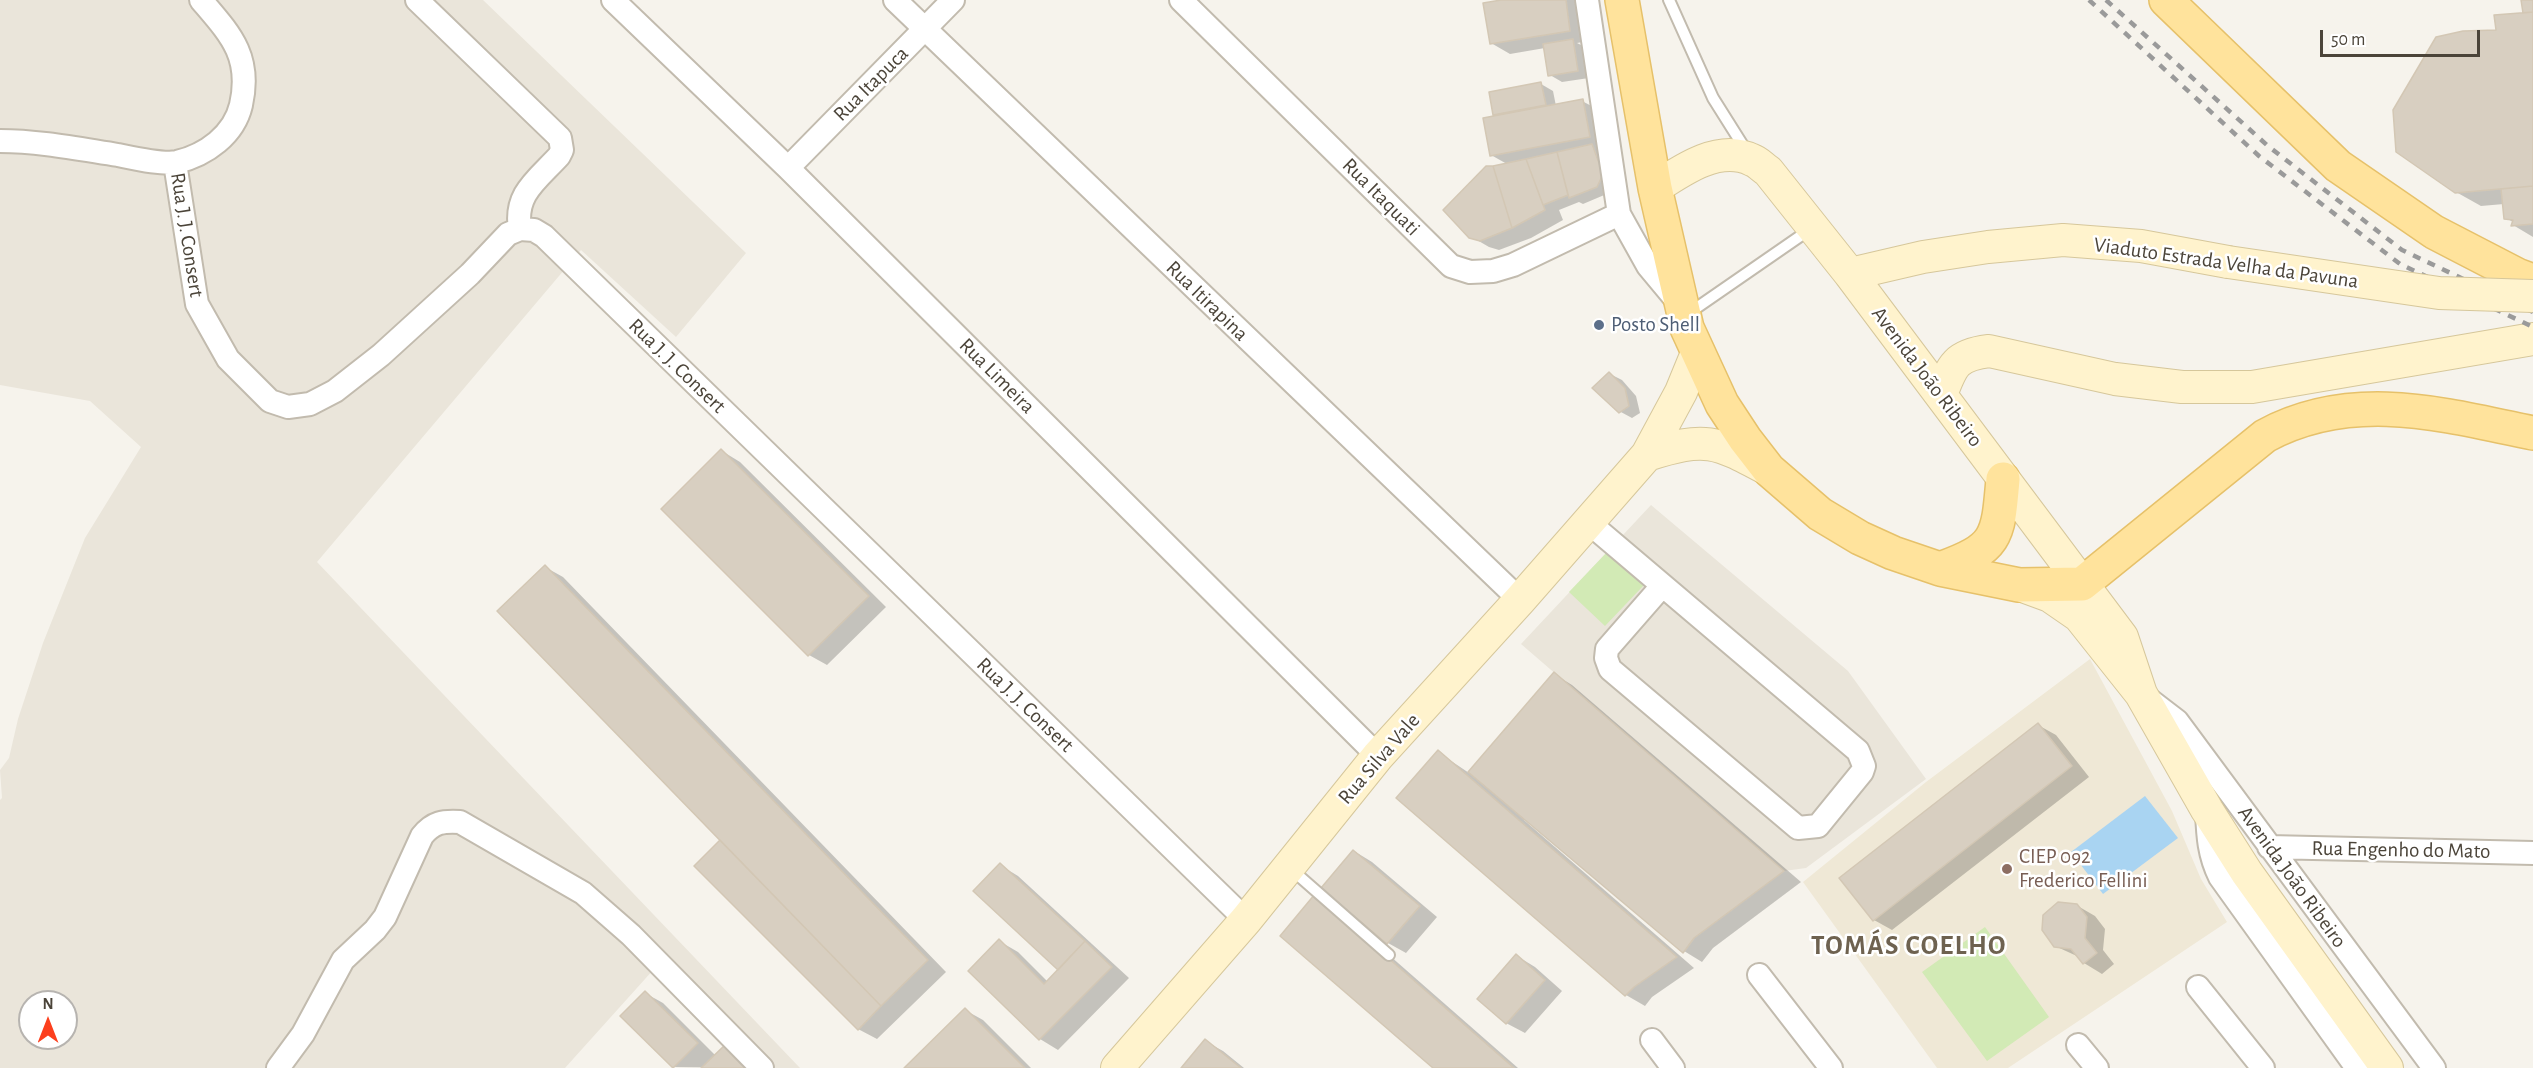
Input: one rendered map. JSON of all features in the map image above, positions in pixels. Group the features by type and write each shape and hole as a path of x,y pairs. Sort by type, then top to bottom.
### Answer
{"main road":[{"path":"1622,0 1655,188 1682,311 1697,353 1722,404 1769,470"},
{"path":"2166,0 2338,166 2434,232 2533,281"},
{"path":"1655,188 1689,165 1712,157 1752,159"},
{"name":"Avenida João Ribeiro","path":"1752,159 1768,171 1850,274 2122,637 2141,694"},
{"name":"Viaduto Estrada Velha da Pavuna","path":"1850,274 1923,256 2063,240 2141,246 2228,262 2439,293 2533,296"},
{"path":"1941,395 1949,373 1958,360 1971,353 1989,351 2115,379 2182,387 2252,387 2533,339"},
{"name":"Rua Silva Vale","path":"1117,1068 1246,920 1378,756 1520,600 1647,454 1681,392 1697,353"},
{"path":"1647,454 1679,445 1707,443 1729,448 1769,470 1820,514 1860,538 1893,553 1940,569 2020,585 2082,584 2265,436 2289,424 2323,413 2367,408 2396,409 2437,413 2533,433"},
{"path":"1940,569 1968,559 1990,542 1999,521 2003,479"},
{"name":"Avenida João Ribeiro","path":"2020,585 2049,596 2079,616 2141,694 2207,810 2247,873 2387,1068"}],"street":[{"path":"0,141 175,163 210,149 229,132 240,111 245,87 242,59 231,36 201,0"},
{"path":"417,0 560,138 562,150 559,156 526,191 519,202 520,229"},
{"name":"Rua Limeira","path":"613,0 788,168 1378,756"},
{"name":"Rua Itirapina","path":"895,0 1520,600"},
{"name":"Rua Itapuca","path":"788,168 953,0"},
{"name":"Rua Itaquati","path":"1181,0 1451,266 1470,272 1493,272 1513,265 1619,214"},
{"path":"1587,0 1619,214 1648,266 1682,311"},
{"name":"Rua J. J. Consert","path":"175,163 197,304 228,359 270,401 288,406 310,404 335,391 381,355 470,274 508,234 520,229 534,230 544,236 1246,920"},
{"path":"1588,522 1858,751 1864,766 1862,772 1818,826 1798,828 1610,669 1606,658 1607,649 1662,586"},
{"name":"Avenida João Ribeiro","path":"2141,694 2177,721 2434,1068"},
{"path":"2207,810 2208,846 2220,877 2357,1068"},
{"path":"278,1068 303,1034 343,960 375,930 385,917 422,836 430,826 443,821 460,822 583,892 631,934 762,1068"},
{"name":"Rua Engenho do Mato","path":"2269,847 2533,853"},
{"path":"1759,975 1831,1068"},
{"path":"2198,987 2264,1068"},
{"path":"1652,1040 1673,1068"},
{"path":"2078,1045 2097,1068"}],"lane":[{"path":"1669,0 1713,98 1752,159"},
{"path":"1682,311 1812,228"},
{"path":"1289,867 1389,955"}],"shaded area":[{"path":"0,0 483,0 746,253 676,337 581,250 317,562 800,1068 774,1068 663,959 565,1068 0,1068 0,800 2,798 0,770 9,758 18,719 43,643 85,538 141,447 90,401 0,385"},
{"path":"1651,505 1848,671 1926,779 1806,868 1784,871 1521,644"},
{"name":"CIEP 092 Frederico Fellini","path":"2090,659 2172,811 2201,879 2227,922 2008,1068 1937,1068 1803,882 1926,782"}],"green space":[{"path":"1608,551 1644,585 1605,626 1569,592"},
{"path":"1985,927 2049,1017 1987,1061 1922,972"}],"water":[{"path":"2145,796 2178,838 2103,894 2071,852"}],"building":[{"path":"1501,0 1566,0 1570,31 1490,44 1483,3"},
{"path":"2521,0 2533,0 2533,12 2523,13"},
{"path":"2533,12 2533,186 2455,193 2396,152 2393,110 2436,37 2463,31 2496,30 2494,15"},
{"path":"1573,39 1578,71 1548,76 1543,44"},
{"path":"1541,82 1546,105 1493,115 1489,92"},
{"path":"1583,99 1590,137 1490,156 1483,118"},
{"path":"1592,144 1603,174 1597,187 1569,198 1557,152"},
{"path":"1557,152 1568,195 1543,205 1526,159"},
{"path":"1526,159 1545,210 1512,228 1493,166"},
{"path":"1486,166 1493,166 1512,228 1480,241 1469,238 1443,210"},
{"path":"2533,186 2533,224 2511,226 2513,220 2504,219 2501,189"},
{"path":"1609,372 1625,388 1629,406 1619,413 1592,388"},
{"path":"721,449 869,596 808,656 661,509"},
{"path":"545,565 928,960 881,1006 497,611"},
{"path":"1554,672 1784,871 1694,938 1683,953 1468,772"},
{"path":"2038,723 2072,766 1873,921 1839,878"},
{"path":"1438,750 1677,957 1634,987 1625,996 1396,798"},
{"path":"720,840 881,1006 858,1030 694,866"},
{"path":"1353,850 1420,906 1387,944 1321,888"},
{"path":"1000,863 1085,941 1058,970 973,891"},
{"path":"1315,894 1514,1068 1433,1068 1280,936"},
{"path":"2058,902 2077,904 2087,917 2085,938 2097,953 2083,964 2071,949 2054,947 2042,930 2043,915"},
{"path":"999,939 1044,984 1085,941 1112,967 1039,1040 968,971"},
{"path":"1516,954 1545,980 1506,1024 1477,999"},
{"path":"645,991 698,1043 673,1068 620,1016"},
{"path":"965,1008 1025,1068 904,1068"},
{"path":"1205,1039 1241,1068 1181,1068"},
{"path":"727,1043 751,1068 701,1068"}],"railway":[{"path":"2089,0 2259,156 2400,264 2533,327"},
{"path":"2106,0 2268,146 2402,250 2533,312"}],"place":[{"name":"Posto Shell","path":"1599,325"},
{"name":"CIEP 092 Frederico Fellini","path":"2007,869"}],"district":[{"name":"TOMÁS COELHO","path":"1909,946"}]}
